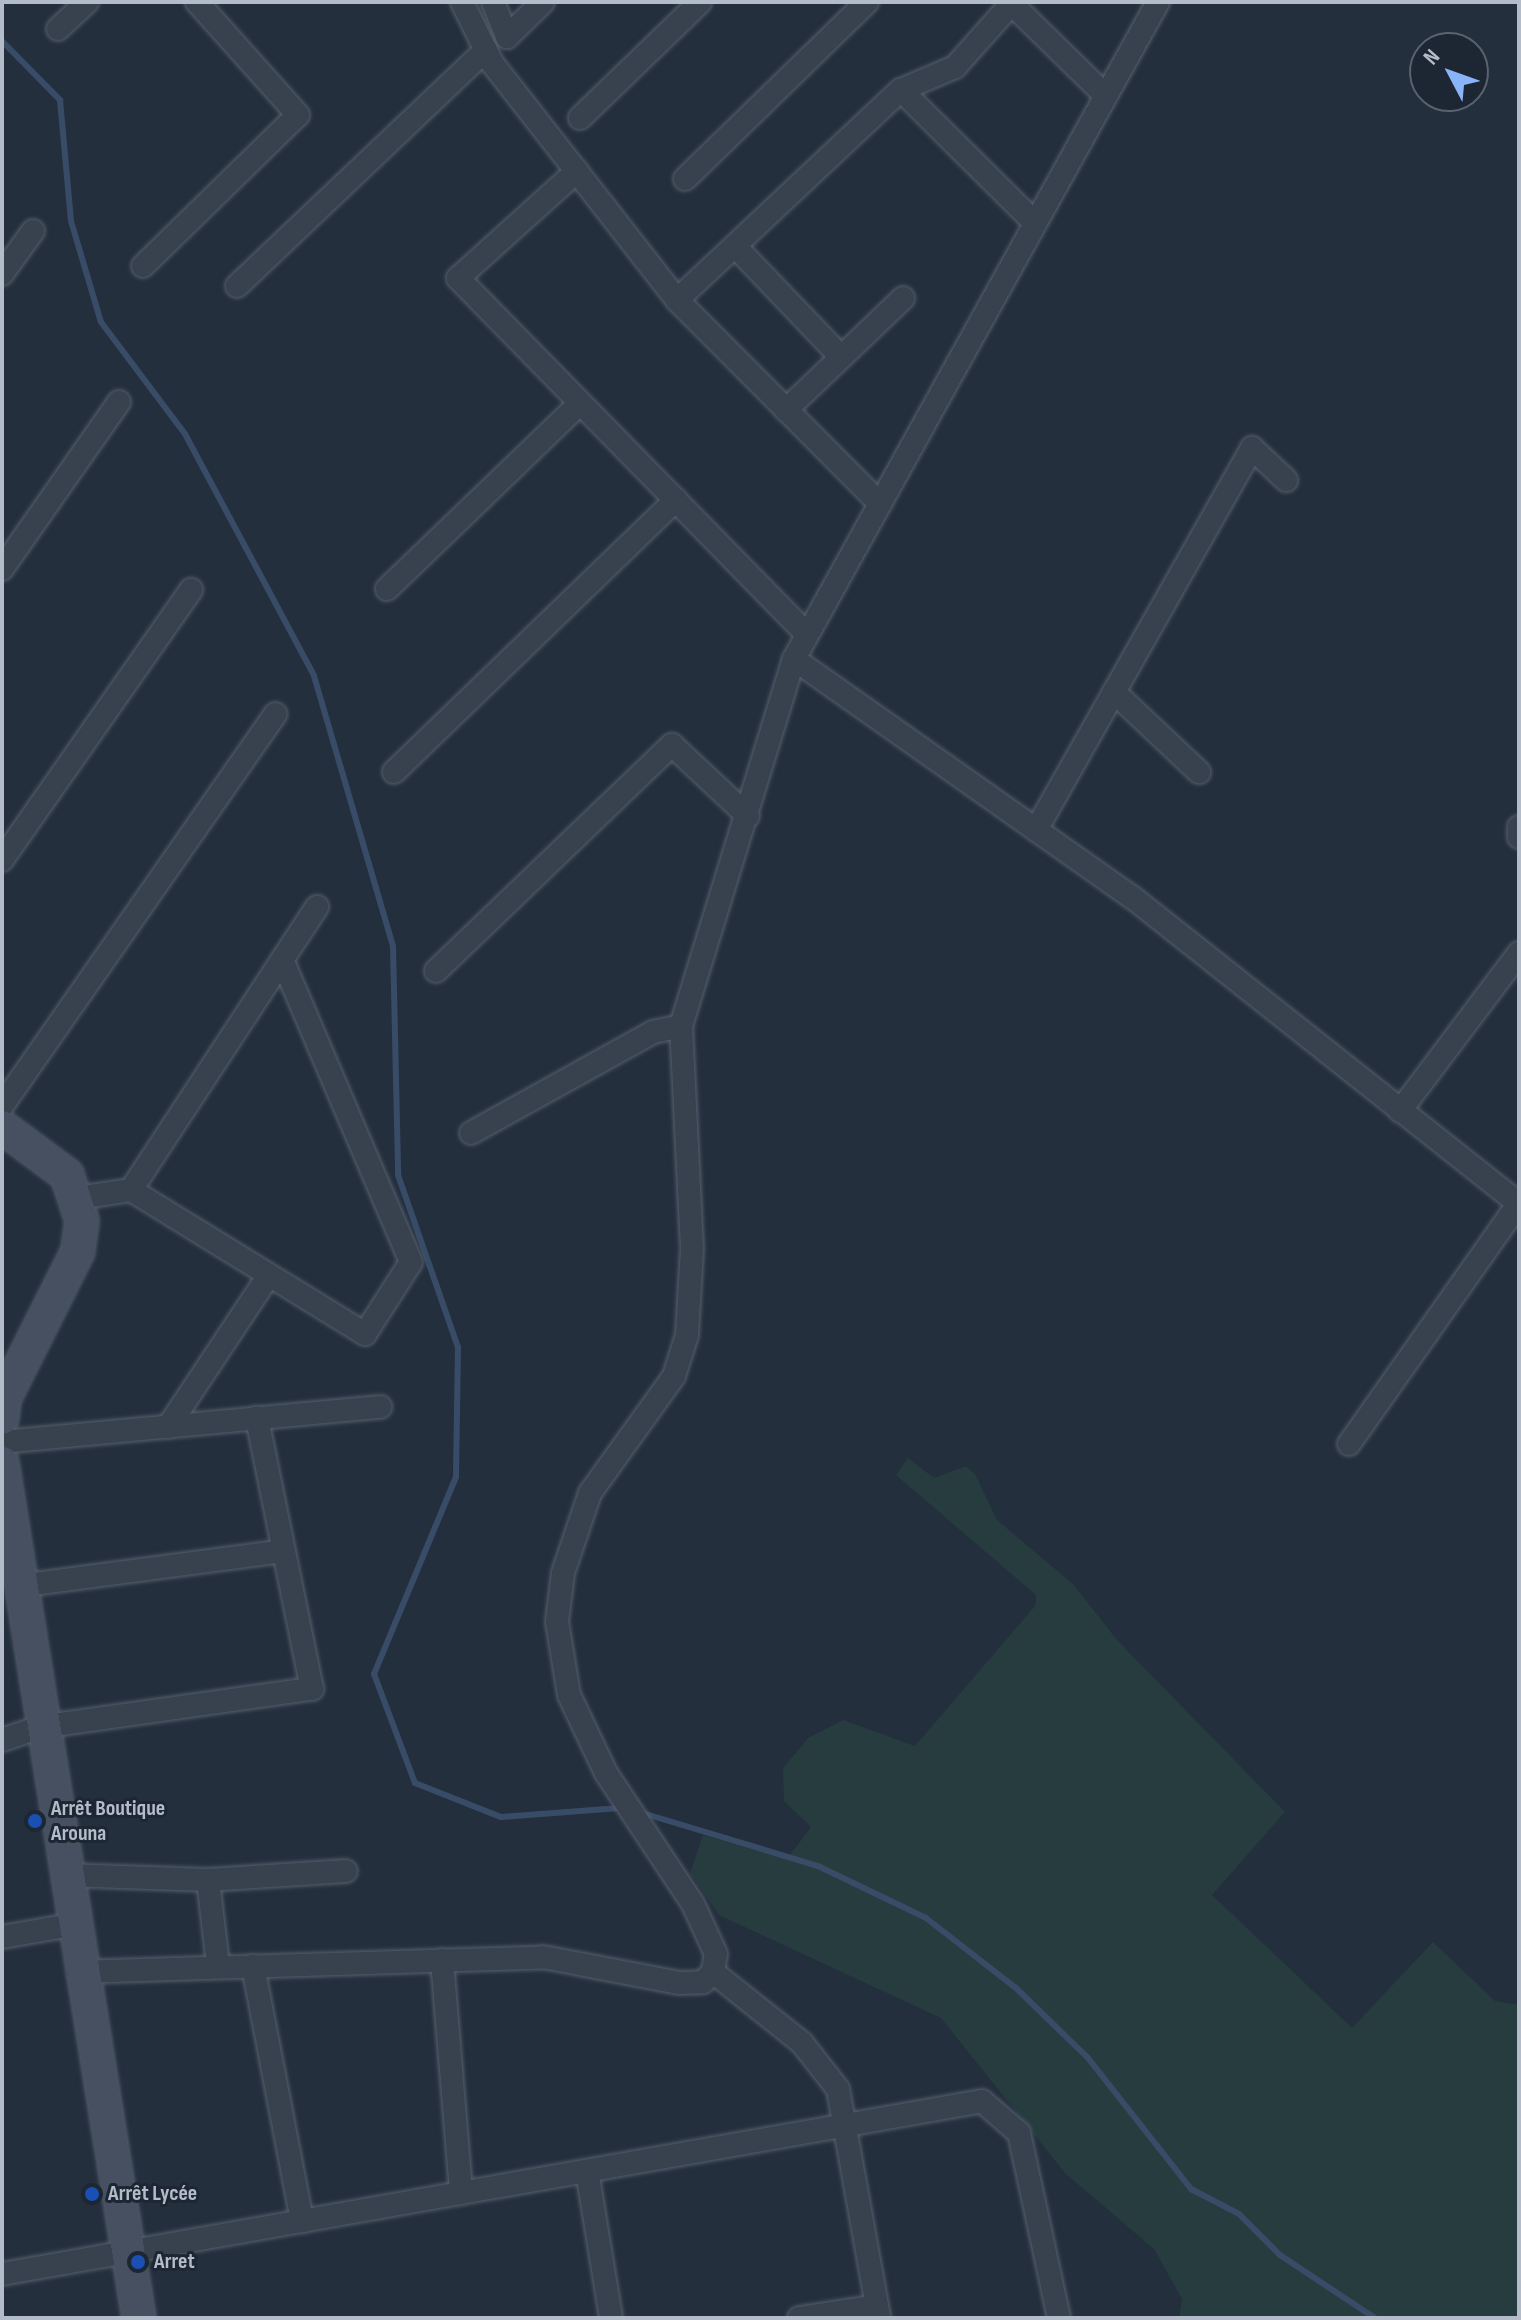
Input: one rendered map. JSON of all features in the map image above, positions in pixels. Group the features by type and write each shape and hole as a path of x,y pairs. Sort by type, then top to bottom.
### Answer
{"street":[{"path":"58,29 87,2"},
{"path":"143,266 298,115 197,2"},
{"path":"462,2 486,50 677,300 880,504"},
{"path":"493,2 507,37 543,2"},
{"path":"580,118 700,2"},
{"path":"685,179 867,2"},
{"path":"78,1972 218,1965 543,1957 679,1983 703,1982 713,1972 716,1954 693,1904 606,1773 569,1695 557,1622 563,1573 590,1493 674,1376 687,1335 692,1249 681,1026 794,659 1158,2"},
{"path":"677,300 901,90 955,67 1012,3 1105,95"},
{"path":"237,286 486,50"},
{"path":"901,90 1035,223"},
{"path":"577,171 458,278 807,635"},
{"path":"2,274 33,231"},
{"path":"735,246 841,357"},
{"path":"786,410 903,298"},
{"path":"2,569 119,402"},
{"path":"387,589 580,403"},
{"path":"1036,830 1252,448 1286,480"},
{"path":"394,772 676,500"},
{"path":"2,860 191,590"},
{"path":"794,659 1036,830 1519,1203 1349,1444"},
{"path":"1114,692 1199,772"},
{"path":"2,1106 275,714"},
{"path":"436,971 672,745 748,816"},
{"path":"1519,827 1519,837"},
{"path":"131,1190 317,907"},
{"path":"1400,1111 1519,953"},
{"path":"78,1198 131,1190 365,1334 411,1262 282,960"},
{"path":"471,1133 653,1032 681,1026"},
{"path":"2,1127 53,1160 78,1198 78,1251 4,1399 2,1418"},
{"path":"168,1427 269,1275"},
{"path":"2,1442 380,1407"},
{"path":"2,1740 40,1727 312,1689 257,1418"},
{"path":"2,1463 78,1972 139,2318"},
{"path":"19,1586 284,1551"},
{"path":"64,1875 208,1880 346,1871"},
{"path":"208,1880 218,1965"},
{"path":"2,1937 71,1925"},
{"path":"442,1960 461,2193"},
{"path":"253,1966 302,2221"},
{"path":"713,1972 823,2066 838,2089 878,2312 799,2318"},
{"path":"2,2274 982,2101 1008,2118 1044,2226 1059,2318"},
{"path":"587,2171 611,2318"}],"green space":[{"path":"908,1458 934,1478 966,1466 975,1474 997,1520 1073,1584 1117,1640 1285,1812 1212,1895 1352,2028 1433,1942 1495,2001 1519,2005 1519,2318 1179,2318 1182,2299 1154,2249 1065,2173 941,2018 719,1915 690,1873 703,1835 787,1859 811,1827 784,1801 783,1768 808,1738 843,1720 915,1746 1035,1606 1036,1595 896,1475"}],"waterway":[{"path":"2,41 60,100 71,221 101,322 185,434 314,676 393,947 398,1175 458,1347 456,1477 374,1674 415,1783 501,1817 620,1808"},
{"path":"639,1812 818,1866 926,1918 1016,1988 1088,2058 1191,2189 1239,2214 1280,2255 1375,2318"}],"place":[{"name":"Arrêt Boutique Arouna","path":"35,1821"},
{"name":"Arrêt Lycée","path":"92,2194"},
{"name":"Arret","path":"138,2262"}]}
